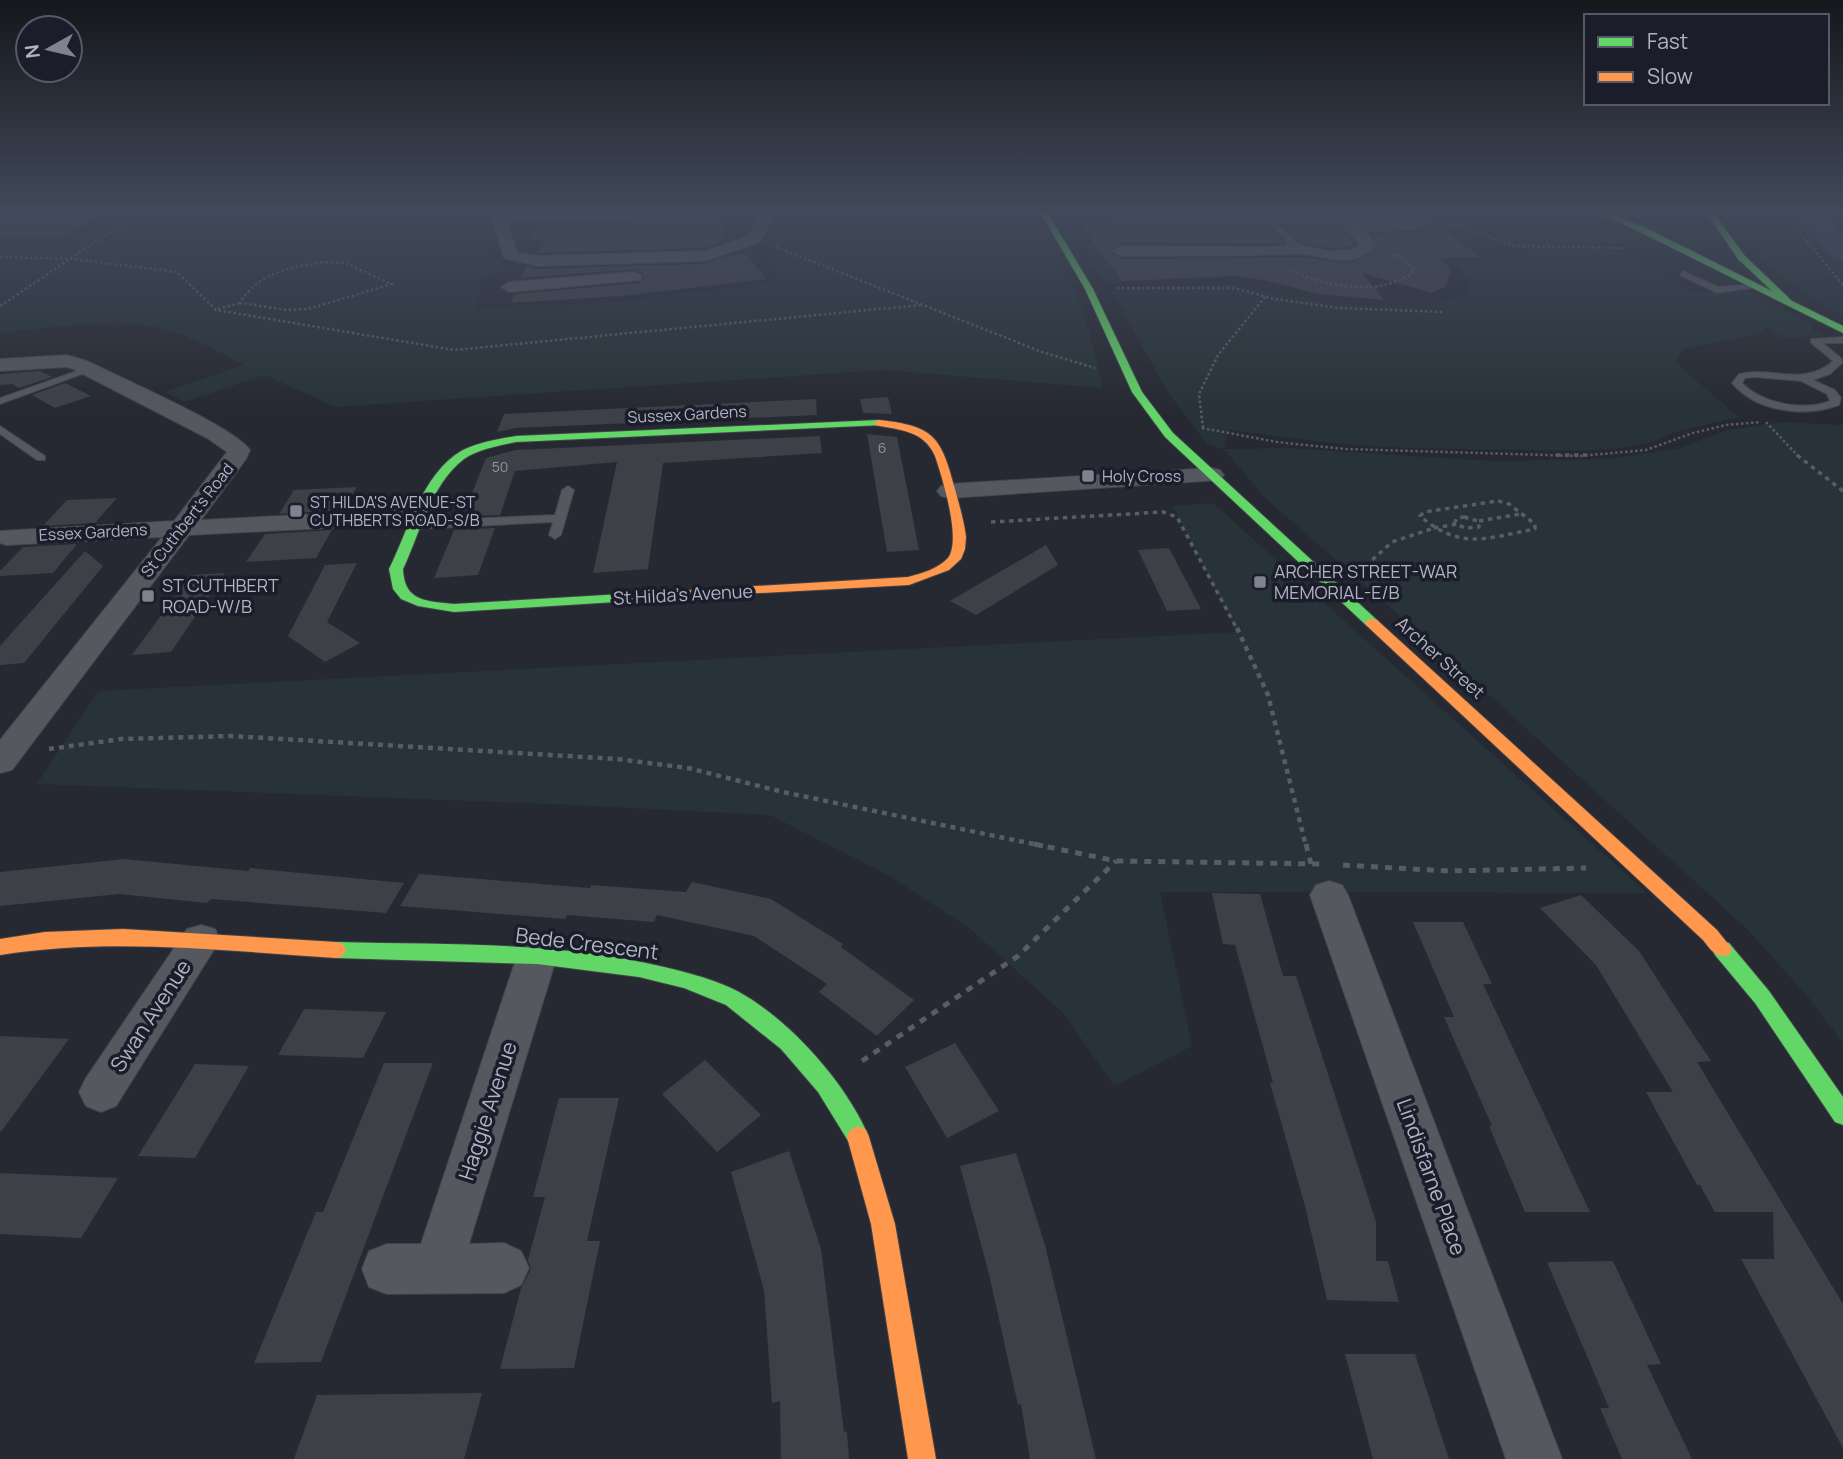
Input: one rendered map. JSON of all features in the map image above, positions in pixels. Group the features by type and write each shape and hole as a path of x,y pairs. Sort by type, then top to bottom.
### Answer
{"street":[{"path":"509,287 549,279 625,278"},
{"name":"Archer Street","path":"1083,278 1129,378 1148,409 1169,435 1710,935 1787,1032 1843,1115"},
{"path":"1738,278 1843,330"},
{"path":"1763,278 1792,306"},
{"name":"St Cuthbert's Road","path":"0,365 67,361 91,369 215,433 239,450 235,459 9,742"},
{"name":"Sussex Gardens","path":"420,521 443,473 451,463 465,454 489,445 516,439 891,424 912,428 932,439 939,450 949,491"},
{"path":"949,491 1212,475"},
{"name":"St Hilda's Avenue","path":"420,521 396,569 395,582 402,595 428,606 454,608 911,581 931,575 957,558 962,535 949,491"},
{"path":"180,528 420,521"},
{"name":"Essex Gardens","path":"6,537 180,528"},
{"name":"Lindisfarne Place","path":"1326,872 1534,1459"},
{"name":"Bede Crescent","path":"0,947 44,940 123,937 201,940 318,950 537,956 656,971 732,998 784,1036 827,1084 860,1142 883,1224 922,1459"},
{"name":"Swan Avenue","path":"101,1092 201,940"},
{"name":"Haggie Avenue","path":"438,1266 537,956"},
{"path":"387,1269 438,1266 504,1268"}],"lane":[{"path":"1693,278 1717,290 1756,287"},
{"path":"1807,381 1829,371 1839,361 1814,341 1843,340"},
{"path":"0,401 91,369"},
{"path":"1758,373 1807,381 1831,392 1836,398 1835,404 1817,409 1784,406 1745,392 1737,383 1738,379 1758,373"},
{"path":"0,429 41,458"},
{"path":"555,535 568,490"},
{"path":"420,521 560,517"}],"path":[{"path":"0,306 43,278"},
{"path":"183,278 216,310 454,350 921,305"},
{"path":"240,303 247,289 260,278"},
{"path":"216,310 240,303 287,310 308,309 392,284 379,278"},
{"path":"853,278 1042,352 1129,378"},
{"path":"1089,289 1167,286 1233,288 1265,297 1339,308 1443,312"},
{"path":"1203,428 1199,394 1218,355 1265,297"},
{"path":"1148,409 1203,428 1277,442 1346,449 1579,456 1646,450 1693,433 1726,425 1765,421 1784,406"},
{"path":"1765,421 1786,445 1843,491"},
{"path":"1498,501 1509,504 1521,514 1535,524 1535,529 1459,541 1445,537 1420,516 1424,512 1498,501"},
{"path":"1450,508 1460,517 1478,521 1521,514"},
{"path":"958,523 1163,512 1177,517 1247,647 1268,695 1326,872"},
{"path":"1457,524 1455,519 1460,517"},
{"path":"1476,528 1480,526 1478,521"},
{"path":"1339,592 1392,539 1457,524 1476,528 1486,537"},
{"path":"9,742 232,736 617,758 688,768 783,792 1116,861 1326,872 1639,867"},
{"path":"827,1084 1018,956 1116,861"}],"shaded area":[{"path":"0,278 484,278 475,308 618,302 776,282 776,278 1067,278 1083,308 1103,388 883,370 335,407 265,375 185,402 164,392 244,365 190,338 152,326 86,324 0,333"},
{"path":"1101,278 1118,278 1124,287 1104,282"},
{"path":"1467,278 1667,278 1696,293 1747,292 1812,325 1811,329 1826,336 1784,338 1766,328 1756,335 1683,349 1675,362 1739,417 1622,448 1584,451 1404,448 1339,444 1228,430 1224,449 1207,444 1167,391 1112,292 1126,288 1236,284 1277,295 1339,304 1398,305 1433,303 1462,296 1471,285"},
{"path":"1785,278 1843,278 1843,316 1824,306"},
{"path":"1783,422 1843,425 1843,1043 1808,997 1747,929 1466,674 1264,497 1224,449 1286,448 1493,461 1610,459 1680,448 1727,430"},
{"path":"1213,503 1647,893 1160,892 1192,1046 1114,1086 1064,1014 969,928 888,875 770,815 37,784 98,691 1237,632 1173,506"}],"building":[{"path":"644,278 766,279 621,296 511,303 514,294 640,283"},
{"path":"1119,278 1187,278 1121,281"},
{"path":"1250,278 1366,278 1384,300 1318,294"},
{"path":"1380,278 1448,278 1446,286 1432,293"},
{"path":"40,371 52,377 19,388 12,384 0,385 0,374"},
{"path":"65,383 91,396 55,408 32,395"},
{"path":"888,397 892,414 863,413 860,399"},
{"path":"816,399 817,415 516,428 497,432 504,414"},
{"path":"867,434 897,437 919,550 887,552"},
{"path":"820,436 822,453 663,463 648,569 593,573 617,462 515,471 500,515 463,516 486,458 516,450"},
{"path":"357,487 344,510 279,514 294,490"},
{"path":"117,498 95,523 43,526 67,500"},
{"path":"495,528 478,575 434,578 454,530"},
{"path":"332,530 316,558 246,562 265,534"},
{"path":"77,544 53,573 0,576 0,571 23,547"},
{"path":"1046,545 1058,565 976,615 950,601"},
{"path":"1169,548 1201,609 1167,611 1138,550"},
{"path":"85,551 103,566 24,663 0,665 0,646"},
{"path":"357,563 327,622 360,643 325,662 288,636 325,565"},
{"path":"225,573 171,652 132,655 191,575"},
{"path":"124,859 404,883 386,913 211,899 207,903 119,894 0,906 0,872"},
{"path":"419,874 590,888 591,885 686,892 692,882 771,899 843,944 841,947 914,1000 877,1036 819,992 827,984 754,936 657,915 654,922 567,915 565,919 400,906"},
{"path":"1212,893 1260,894 1283,976 1296,976 1376,1222 1376,1261 1388,1261 1399,1302 1327,1300 1305,1206 1235,945 1223,944"},
{"path":"1581,895 1639,951 1711,1061 1697,1062 1843,1304 1843,1448 1741,1259 1774,1259 1773,1212 1715,1212 1700,1185 1697,1185 1646,1092 1673,1092 1596,965 1540,908"},
{"path":"1413,922 1463,922 1492,984 1483,984 1590,1212 1525,1212 1489,1126 1492,1126 1444,1017 1454,1017"},
{"path":"304,1009 386,1012 363,1058 278,1055"},
{"path":"0,1036 69,1039 0,1133"},
{"path":"955,1043 999,1111 947,1138 905,1067"},
{"path":"705,1060 761,1115 717,1152 662,1094"},
{"path":"384,1063 433,1063 321,1362 254,1363 316,1212 323,1212"},
{"path":"195,1064 249,1066 195,1158 138,1156"},
{"path":"559,1098 619,1098 587,1241 600,1241 574,1368 500,1369 521,1288 531,1269 528,1260 545,1197 533,1197"},
{"path":"789,1151 821,1249 849,1459 781,1459 780,1401 772,1403 764,1290 731,1172"},
{"path":"1016,1153 1045,1245 1096,1459 1030,1459 1021,1404 1018,1405 989,1274 960,1166"},
{"path":"0,1173 118,1178 81,1238 0,1234"},
{"path":"1613,1261 1661,1364 1647,1365 1692,1459 1622,1459 1600,1408 1609,1408 1547,1262"},
{"path":"1345,1354 1415,1354 1449,1459 1373,1459"},
{"path":"482,1393 464,1459 294,1459 317,1395"}],"traffic: fast":[{"path":"1083,278 1137,392 1169,435 1372,623"},
{"path":"1739,278 1843,330"},
{"path":"1763,278 1792,306"},
{"path":"674,595 454,608 423,604 406,596 397,581 396,569 423,508 440,478 460,457 480,448 516,439 879,423"},
{"path":"1722,949 1762,997 1843,1115"},
{"path":"336,950 537,956 639,969 686,981 730,997 788,1042 814,1070 858,1137"}],"traffic: slow":[{"path":"674,595 909,581 945,568 959,549 960,537 938,449 930,439 919,432 879,423"},
{"path":"1372,623 1722,949"},
{"path":"0,947 45,940 123,937 336,950"},
{"path":"858,1137 883,1224 922,1459"}],"place":[{"name":"Holy Cross","path":"1088,476"},
{"name":"ST HILDA'S AVENUE-ST CUTHBERTS ROAD-S/B","path":"296,511"},
{"name":"ARCHER STREET-WAR MEMORIAL-E/B","path":"1260,582"},
{"name":"ST CUTHBERT ROAD-W/B","path":"148,596"}]}
